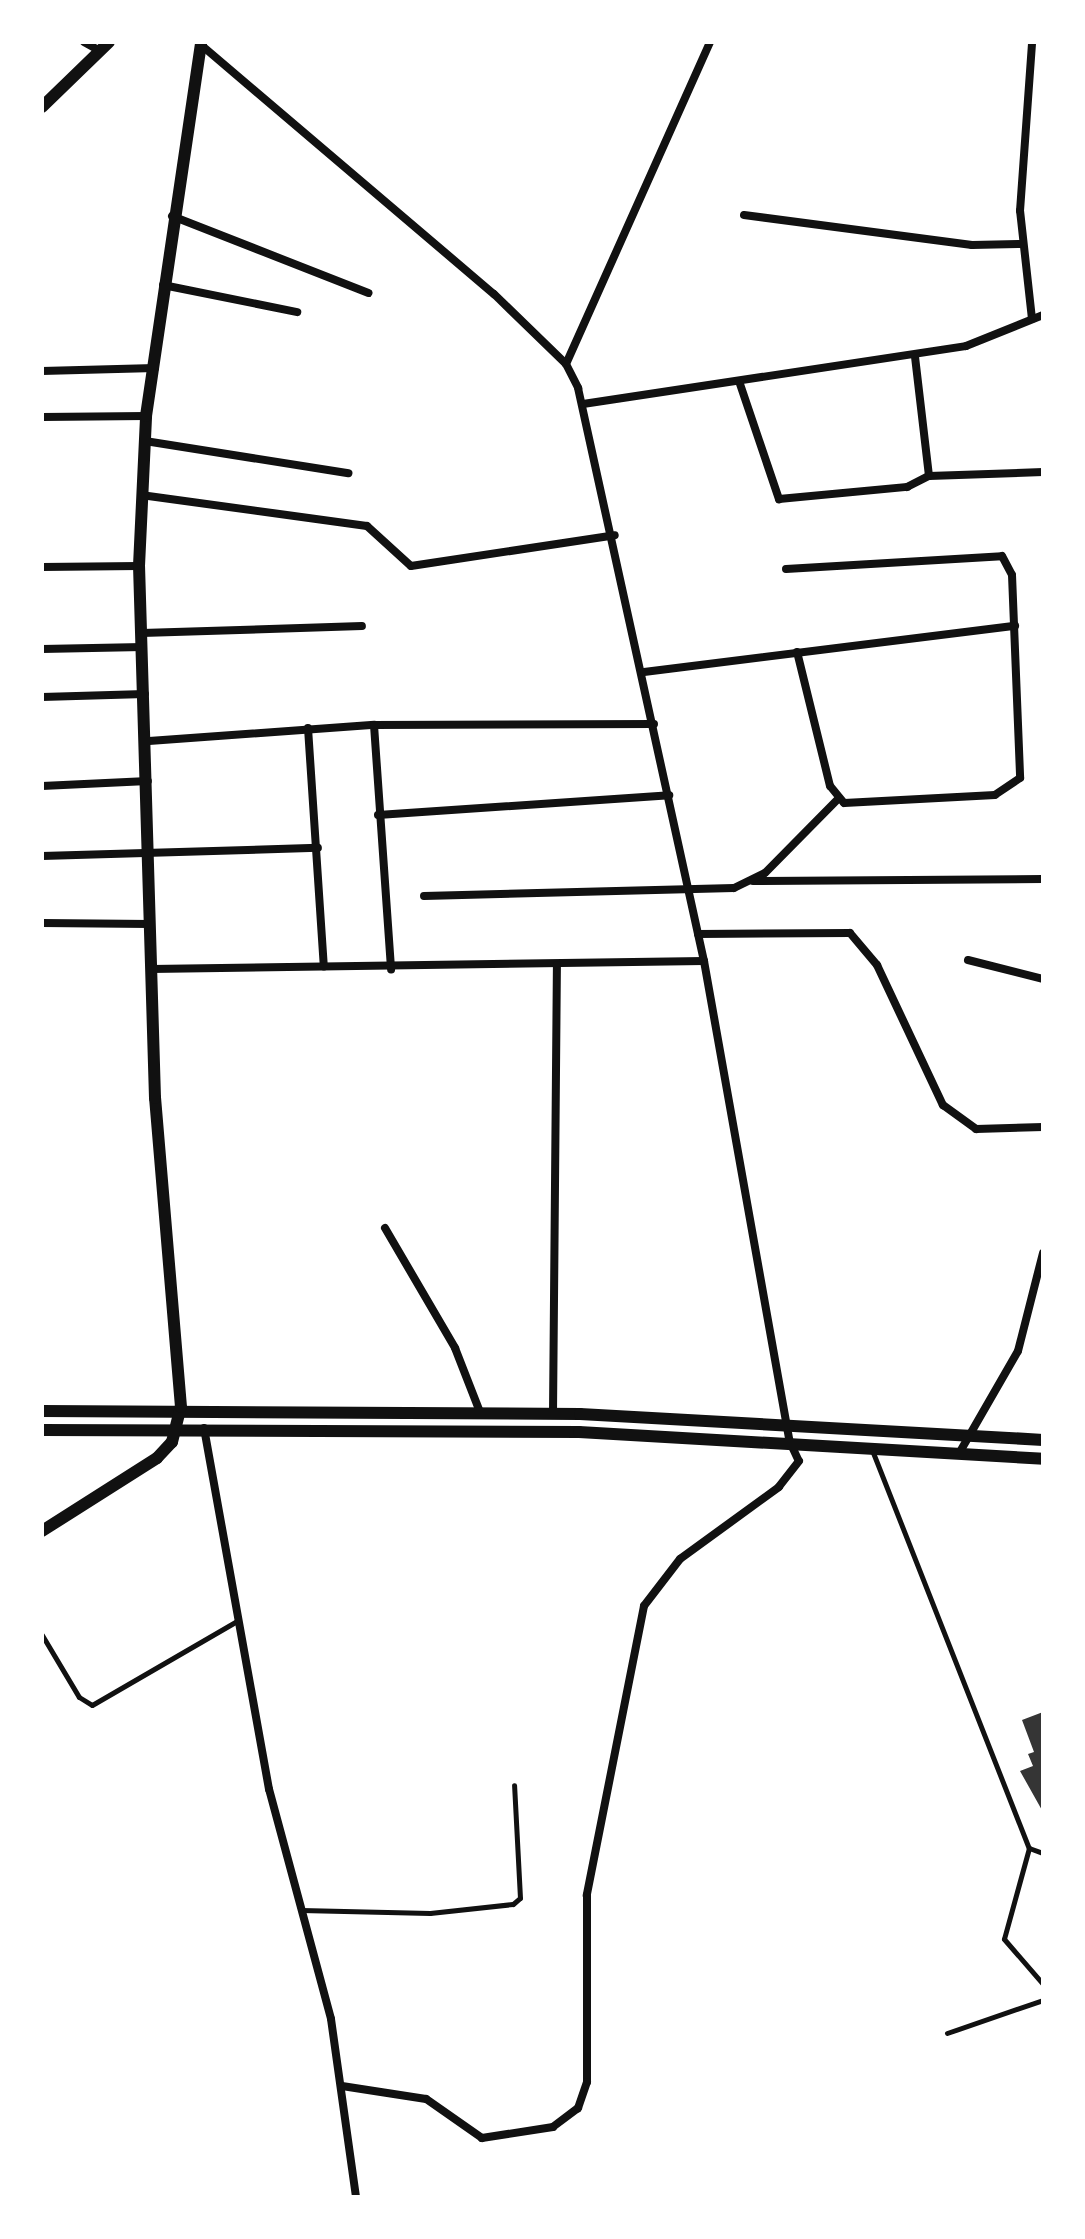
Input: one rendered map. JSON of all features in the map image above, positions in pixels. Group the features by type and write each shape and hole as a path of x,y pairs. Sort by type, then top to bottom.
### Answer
{"street":[{"path":"84,42 104,46"},
{"path":"566,364 710,42"},
{"path":"1032,42 1021,244 1032,319"},
{"path":"200,43 494,294 566,364 583,404 615,535 704,961 789,1440 799,1461 790,1477 680,1559 637,1628 587,1895 587,2082 578,2108 534,2133 482,2138 426,2099 342,2086"},
{"path":"42,1531 157,1458 179,1429 181,1407 151,969 149,741 139,566 146,416 155,368 171,216 200,43"},
{"path":"42,107 104,46"},
{"path":"744,215 972,245 1021,244"},
{"path":"171,216 368,293"},
{"path":"163,285 297,312"},
{"path":"583,404 915,356 991,339 1043,315"},
{"path":"915,356 929,476"},
{"path":"42,371 155,368"},
{"path":"739,381 779,499 907,487 929,476 1043,472"},
{"path":"42,417 146,416"},
{"path":"145,441 348,473"},
{"path":"141,495 367,526 411,566 615,535"},
{"path":"786,569 990,552 1010,564 1023,767 1010,789 852,805 839,798 797,652"},
{"path":"42,567 139,566"},
{"path":"42,649 362,626"},
{"path":"644,672 1015,626"},
{"path":"42,697 147,694"},
{"path":"149,741 374,725 654,724"},
{"path":"374,725 391,969"},
{"path":"308,728 324,966"},
{"path":"42,786 148,781"},
{"path":"378,815 669,795"},
{"path":"753,881 839,798"},
{"path":"42,856 152,850 318,848"},
{"path":"424,896 689,890 753,881 1043,879"},
{"path":"42,923 150,924"},
{"path":"698,934 850,933 877,965 943,1105 976,1129 1043,1127"},
{"path":"968,960 1043,979"},
{"path":"151,969 324,966 391,969 704,961"},
{"path":"553,1414 557,965"},
{"path":"385,1228 455,1348 480,1412"},
{"path":"961,1450 1018,1351 1043,1253"},
{"path":"42,1411 181,1407 553,1414 786,1422 973,1432 1043,1440"},
{"path":"204,1428 237,1621 342,2086 356,2197"},
{"path":"42,1430 204,1428 789,1440 961,1450 1043,1459"}],"lane":[{"path":"870,1446 1029,1848 1004,1939 1043,1984"},
{"path":"42,1635 79,1697 92,1705 237,1621"},
{"path":"301,1910 430,1913 513,1904 520,1898 514,1785"},
{"path":"1029,1848 1043,1853"},
{"path":"947,2033 1043,2000"}],"building":[{"path":"1043,1712 1043,1812 1020,1771 1033,1766 1028,1754 1034,1752 1022,1720"}]}
